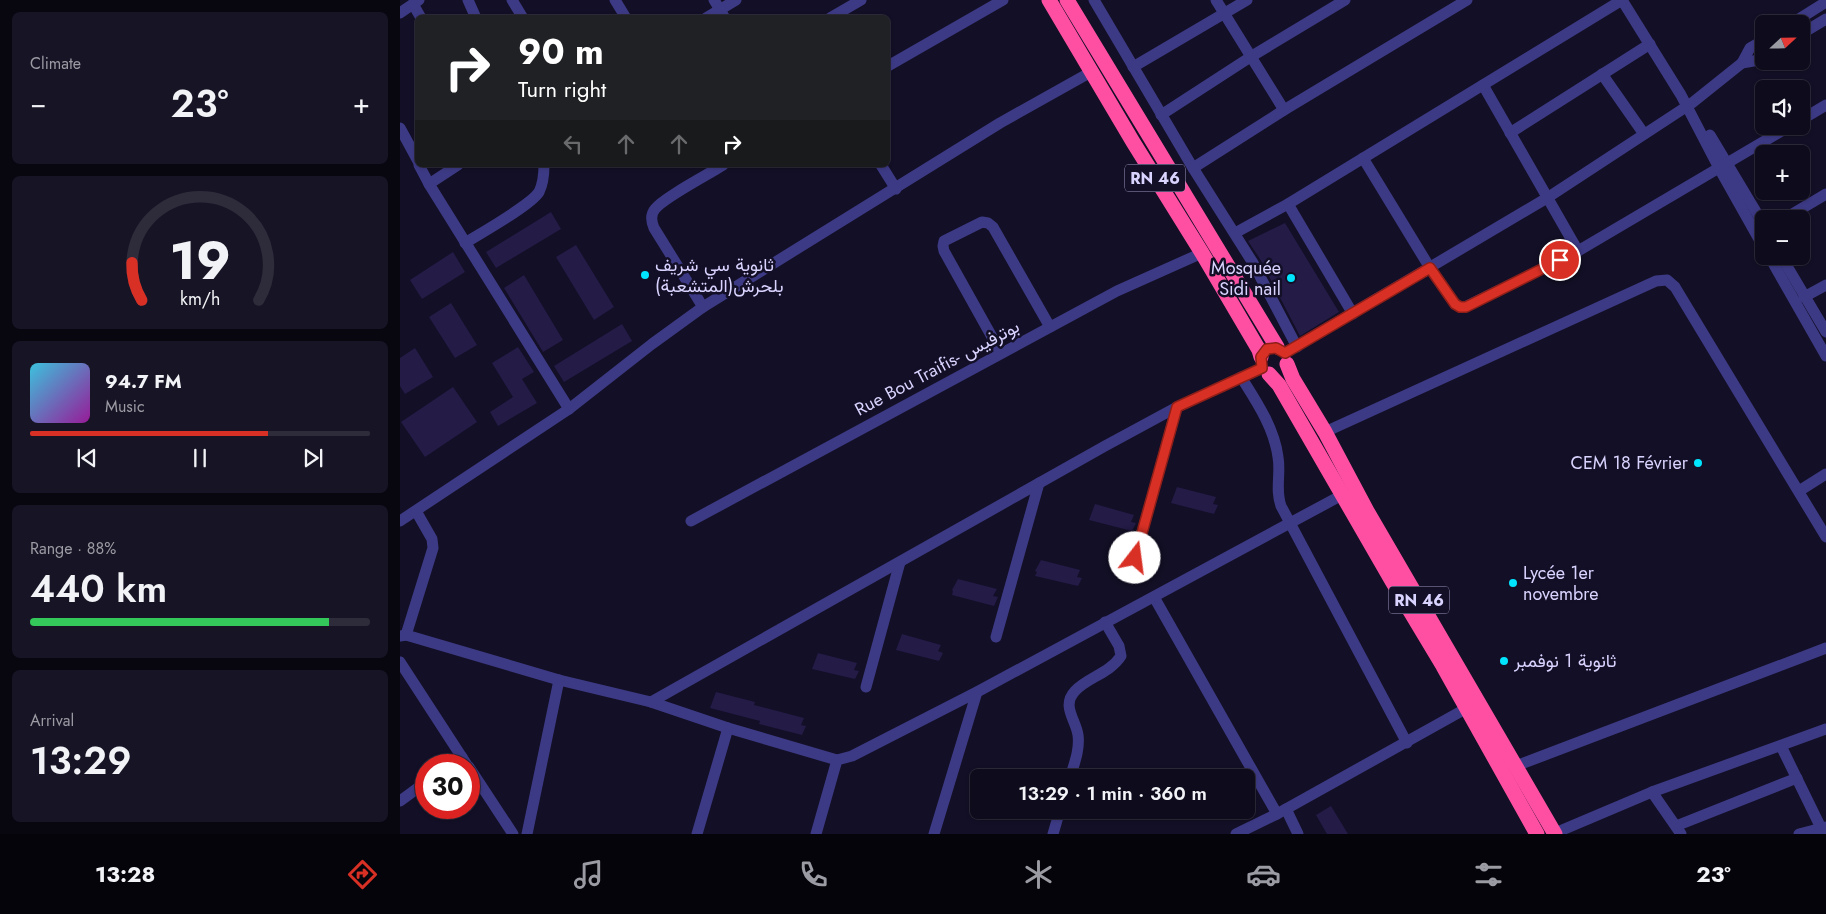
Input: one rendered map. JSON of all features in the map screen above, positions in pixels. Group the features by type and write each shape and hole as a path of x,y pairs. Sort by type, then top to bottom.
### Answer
{"highway":[{"name":"RN 46","path":"1049,0 1259,350 1264,366 1279,385 1468,708 1537,834"},
{"name":"RN 46","path":"1067,0 1286,353 1293,379 1367,511 1555,834"},
{"path":"1267,349 1286,353 1285,368 1278,374 1264,366 1267,349"}],"street":[{"path":"468,0 475,15"},
{"path":"512,0 521,15"},
{"path":"615,0 624,15"},
{"path":"720,9 736,0"},
{"path":"835,15 861,0"},
{"path":"890,65 1003,0"},
{"path":"1094,0 1193,168 1253,263 1286,353 1547,198 1689,105 1742,63 1750,48 1755,45"},
{"path":"1216,0 1284,110"},
{"path":"1133,67 1247,0"},
{"path":"1161,114 1345,0"},
{"path":"1193,168 1284,110 1468,0"},
{"path":"1235,233 1288,204 1622,0 1689,105 1755,224"},
{"path":"400,12 416,2 420,15"},
{"path":"1805,15 1826,2"},
{"path":"1810,29 1826,19"},
{"path":"1510,133 1650,44"},
{"path":"1742,63 1755,61"},
{"path":"400,521 569,409 703,307 1000,123 1091,72"},
{"path":"1602,74 1644,134"},
{"path":"1483,84 1578,251"},
{"path":"1810,115 1826,105"},
{"path":"400,128 403,141 415,157"},
{"path":"1363,158 1430,268 1455,304 1460,307 1466,307 1578,251 1775,135"},
{"path":"1723,166 1755,212"},
{"path":"420,167 465,243 569,409"},
{"path":"429,184 455,167"},
{"path":"465,243 524,205 539,192 544,167"},
{"path":"703,307 651,221 652,215 659,204 720,167"},
{"path":"882,167 896,189"},
{"path":"1799,210 1826,194"},
{"path":"1288,204 1353,314"},
{"path":"1001,353 944,252 944,241 982,222 988,223 993,228 1050,327"},
{"name":"Rue Bou Traifis- بوترفيس","path":"691,521 1117,291 1202,253"},
{"path":"1774,265 1826,356"},
{"path":"1786,265 1826,332"},
{"path":"1324,432 1656,280 1667,280 1675,287 1826,537"},
{"path":"1804,297 1826,285"},
{"path":"651,702 1177,407 1264,366"},
{"path":"1241,376 1273,435 1278,457 1277,494 1289,522 1407,743"},
{"path":"1135,558 1177,407"},
{"path":"1799,491 1826,474"},
{"path":"996,637 1039,483"},
{"path":"416,511 432,539 433,548 403,636 559,680 651,702 728,728 837,760 852,756 977,692 1342,495"},
{"path":"866,687 900,562"},
{"path":"1154,597 1282,811 1298,834"},
{"path":"1073,769 1078,752 1078,734 1069,710 1069,701 1075,691 1116,664 1121,656 1119,646 1105,622"},
{"path":"1516,766 1826,648"},
{"path":"400,662 460,754"},
{"path":"527,834 559,680"},
{"path":"934,834 977,692"},
{"path":"1236,834 1282,811 1468,708"},
{"path":"697,834 728,728"},
{"path":"1555,834 1652,792 1826,729"},
{"path":"1781,746 1824,830 1799,834"},
{"path":"816,834 837,760"},
{"path":"1652,792 1678,830 1797,778"},
{"path":"480,784 513,834"},
{"path":"400,801 415,790"},
{"path":"1053,834 1057,819"}],"building":[{"path":"551,212 561,229 496,268 486,252"},
{"name":"Mosquée Sidi nail","path":"1285,223 1339,312 1300,336 1260,259 1248,241"},
{"path":"576,245 614,307 594,320 556,257"},
{"path":"453,252 465,272 422,299 410,280"},
{"path":"524,275 563,340 543,352 504,288"},
{"path":"451,303 477,345 455,358 429,317"},
{"path":"622,324 632,341 564,382 554,366"},
{"path":"518,347 534,372 522,379 537,403 498,426 490,412 513,397 492,363"},
{"path":"415,348 433,377 405,394 400,386 400,358"},
{"path":"453,387 477,422 425,457 401,422"},
{"path":"1177,487 1216,497 1213,504 1218,505 1214,514 1171,503"},
{"path":"1095,504 1134,515 1131,522 1136,523 1132,531 1089,520"},
{"path":"1041,560 1080,570 1077,577 1082,578 1078,586 1035,576 1037,572 1035,571"},
{"path":"958,579 997,589 993,596 998,597 994,606 952,595 952,590"},
{"path":"902,634 941,645 938,651 943,653 939,661 896,650"},
{"path":"818,653 857,663 854,670 859,671 855,679 812,669"},
{"path":"716,692 755,702 754,705 804,718 801,725 806,726 802,735 759,724 760,721 710,708"},
{"path":"1331,806 1348,834 1327,834 1316,815"}],"place":[{"name":"ثانوية سي شريف بلحرش(المتشعبة)","path":"645,275"},
{"name":"Mosquée Sidi nail","path":"1291,278"},
{"name":"CEM 18 Février","path":"1698,463"},
{"name":"Lycée 1er novembre","path":"1513,583"},
{"name":"ثانوية 1 نوفمبر","path":"1504,661"}],"route":[{"path":"1135,558 1177,407 1262,368 1261,357 1267,349 1273,347 1285,353 1430,268 1455,304 1460,307 1466,307 1560,260"}]}
